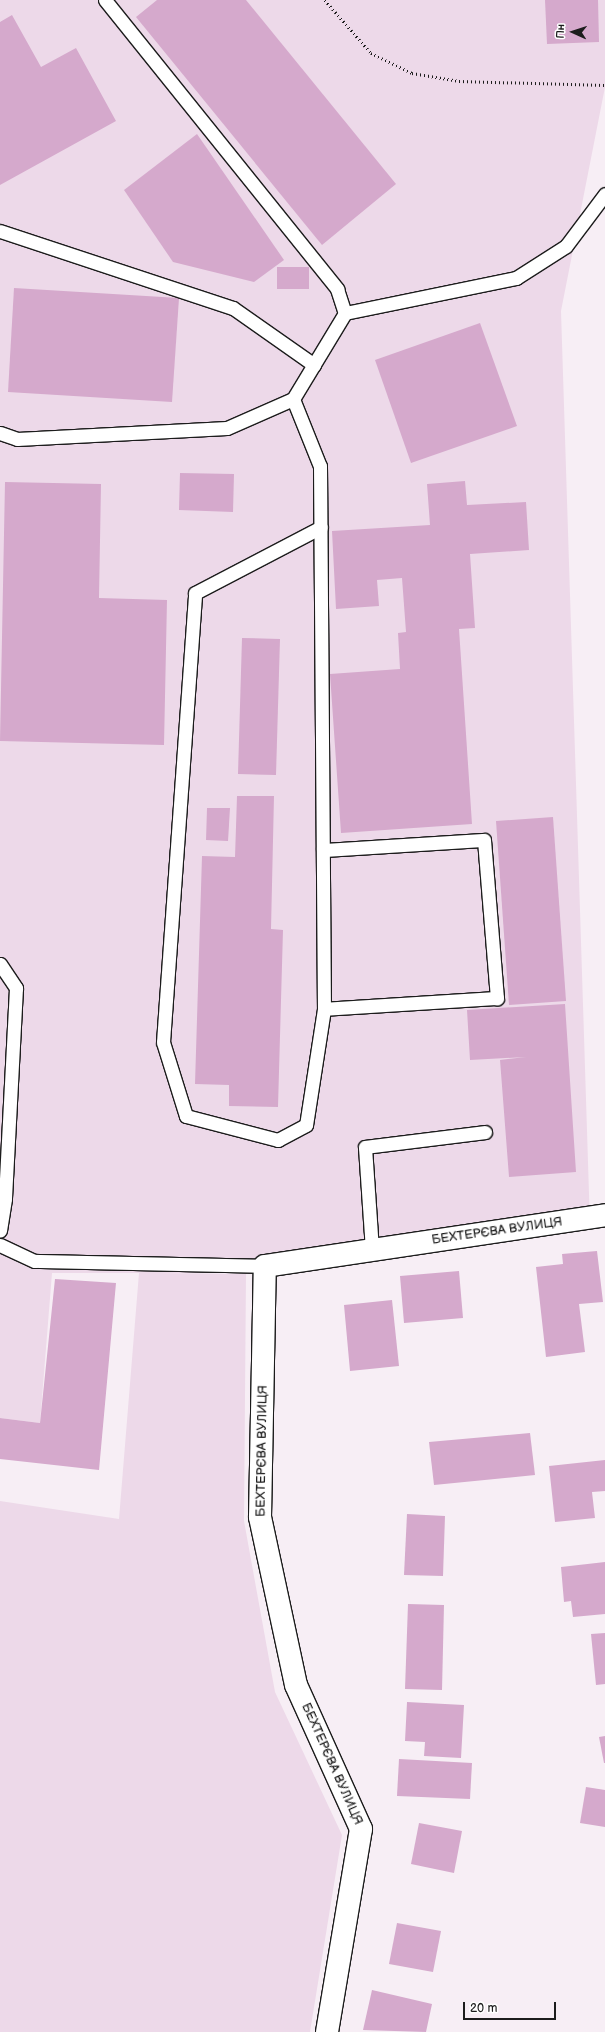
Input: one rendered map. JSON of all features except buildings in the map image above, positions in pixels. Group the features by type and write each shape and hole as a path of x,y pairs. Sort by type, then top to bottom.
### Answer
{"street":[{"name":"БЕХТЕРЄВА ВУЛИЦЯ","path":"327,2032 361,1829 296,1685 260,1517 266,1266 605,1215"}],"lane":[{"path":"105,0 337,289 345,313"},
{"path":"0,433 17,438 227,428 293,399 345,313 516,278 566,246 605,194"},
{"path":"0,231 233,308 314,365"},
{"path":"293,399 320,466 321,527 324,1009 306,1125 278,1140 186,1116 163,1042 195,593 321,527"},
{"path":"323,850 484,840 497,998 324,1009"},
{"path":"0,964 16,988 5,1199 0,1231"},
{"path":"372,1250 365,1147 485,1132"},
{"path":"0,1244 35,1261 266,1266"}],"path":[{"path":"325,0 371,53 412,73 459,81 605,85"}],"shaded area":[{"path":"0,0 605,0 605,87 561,311 590,1225 289,1273 158,1273 246,1274 244,1521 275,1692 342,1835 310,2032 0,2032 0,1501 119,1519 139,1273 52,1273 40,1423 0,1418"}]}
